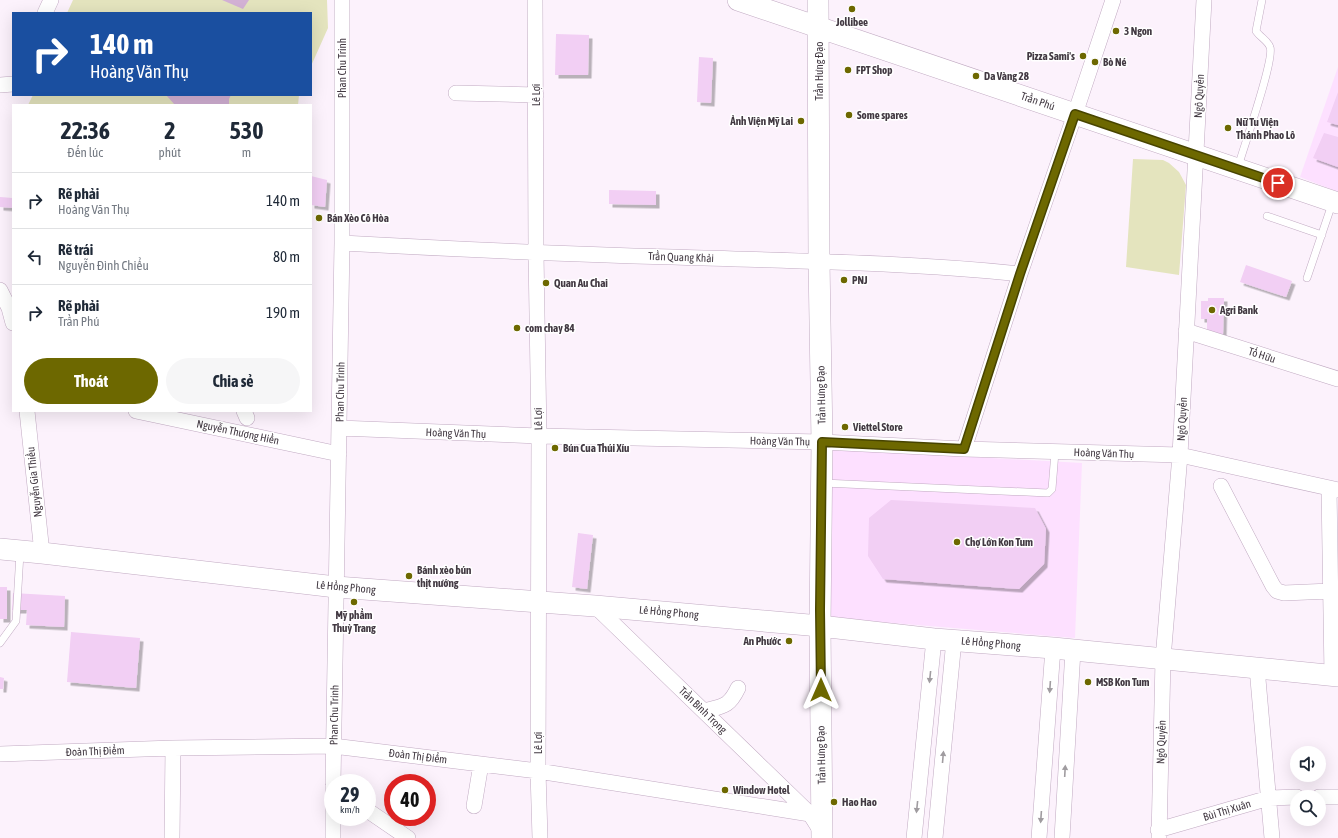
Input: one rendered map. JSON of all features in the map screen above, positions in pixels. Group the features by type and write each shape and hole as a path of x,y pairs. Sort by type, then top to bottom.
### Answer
{"street":[{"path":"45,12 51,0"},
{"name":"Phan Chu Trinh","path":"333,774 342,243 342,0"},
{"name":"Lê Lợi","path":"535,0 539,601 538,771 540,838"},
{"name":"Trần Phú","path":"738,0 1196,154 1336,203"},
{"name":"Trần Hưng Đạo","path":"818,0 819,261 822,442 820,626 824,836"},
{"path":"964,449 1020,274 1113,0"},
{"name":"Ngô Quyền","path":"1158,834 1164,659 1180,455 1204,0"},
{"path":"456,93 536,95"},
{"name":"Trần Quang Khải","path":"342,243 536,253 819,261 956,268 1020,274"},
{"path":"0,290 9,308 12,319"},
{"name":"Tố Hữu","path":"1186,331 1338,379"},
{"name":"Nguyễn Gia Thiều","path":"27,412 42,553"},
{"name":"Nguyễn Thượng Hiền","path":"146,412 175,415 339,454"},
{"name":"Hoàng Văn Thụ","path":"339,428 538,436 822,442 964,449 1180,455 1334,489"},
{"path":"1221,486 1277,591 1284,593 1331,591"},
{"path":"1334,489 1331,591 1335,676"},
{"name":"Lê Hồng Phong","path":"10,550 336,587 539,601 820,626 1335,676"},
{"name":"Trần Bình Trọng","path":"595,606 810,814"},
{"path":"914,838 944,639"},
{"path":"935,838 944,639"},
{"path":"1039,838 1063,649"},
{"path":"1062,838 1063,649"},
{"path":"1257,668 1272,838"},
{"path":"704,711 728,704 738,688"},
{"name":"Đoàn Thị Điểm","path":"0,754 173,748 333,746 538,771 810,814"},
{"path":"172,838 173,748"},
{"path":"474,806 481,764"},
{"name":"Bùi Thị Xuân","path":"1158,834 1269,798 1290,797"},
{"path":"1326,797 1338,797"},
{"path":"810,814 824,836"},
{"path":"376,816 408,838"},
{"name":"Phan Chu Trinh","path":"333,826 333,838"}],"lane":[{"path":"1237,169 1263,89 1271,52 1269,45 1256,32 1262,0"},
{"path":"1307,278 1322,235 1336,203"},
{"path":"1267,216 1322,235"},
{"path":"822,483 1048,493 1052,489 1055,452"},
{"path":"0,643 16,621 10,550"}],"shaded area":[{"path":"222,0 249,0 243,9"},
{"path":"1338,67 1338,192 1300,177"},
{"path":"167,96 230,96 229,104 174,104"},
{"path":"830,449 1082,463 1075,638 831,618"}],"green space":[{"path":"73,0 327,0 328,28 312,64 312,12 67,12"},
{"path":"32,96 299,96 298,104 28,104"},
{"path":"1133,159 1163,160 1179,172 1186,185 1179,275 1126,267"}],"building":[{"path":"556,34 589,35 588,75 555,75"},
{"path":"699,57 713,58 711,103 697,102"},
{"path":"1338,92 1338,125 1327,122"},
{"path":"1324,133 1338,137 1338,167 1313,158"},
{"path":"312,176 327,180 325,207 312,205"},
{"path":"609,190 656,191 656,205 609,204"},
{"path":"0,197 12,198 12,208 0,207"},
{"path":"1246,265 1292,281 1286,297 1240,282"},
{"name":"Agri Bank","path":"1208,298 1224,298 1223,334 1207,333 1207,319 1201,319 1201,301 1208,301"},
{"name":"Chợ Lớn Kon Tum","path":"891,500 1035,508 1046,529 1044,564 1019,589 883,579 868,556 869,518"},
{"path":"578,533 593,535 587,589 572,587"},
{"path":"0,587 7,587 7,619 0,619"},
{"path":"13,593 65,596 64,627 26,625 27,610 12,610"},
{"path":"71,632 140,638 136,688 67,682"},
{"path":"0,677 4,678 3,689 0,689"}],"place":[{"name":"Jollibee","path":"852,9"},
{"name":"3 Ngon","path":"1116,31"},
{"name":"Pizza Sami's","path":"1083,56"},
{"name":"Bò Né","path":"1095,62"},
{"name":"FPT Shop","path":"848,70"},
{"name":"Da Vàng 28","path":"976,76"},
{"name":"Some spares","path":"849,115"},
{"name":"Ảnh Viện Mỹ Lai","path":"801,121"},
{"name":"Nữ Tu Viện Thánh Phao Lô","path":"1228,128"},
{"name":"Bán Xèo Cô Hòa","path":"319,218"},
{"name":"PNJ","path":"844,280"},
{"name":"Quan Au Chai","path":"546,283"},
{"name":"Agri Bank","path":"1212,310"},
{"name":"com chay 84","path":"517,328"},
{"name":"Viettel Store","path":"845,427"},
{"name":"Bún Cua Thúi Xíu","path":"555,448"},
{"name":"Chợ Lớn Kon Tum","path":"957,542"},
{"name":"Bánh xèo bún thịt nướng","path":"409,576"},
{"name":"Mỹ phẩm Thuỳ Trang","path":"354,602"},
{"name":"An Phước","path":"789,641"},
{"name":"MSB Kon Tum","path":"1088,682"},
{"name":"Window Hotel","path":"725,790"},
{"name":"Hao Hao","path":"834,802"}],"route":[{"path":"821,690 820,610 822,442 964,449 1020,274 1075,114 1278,183"}]}
